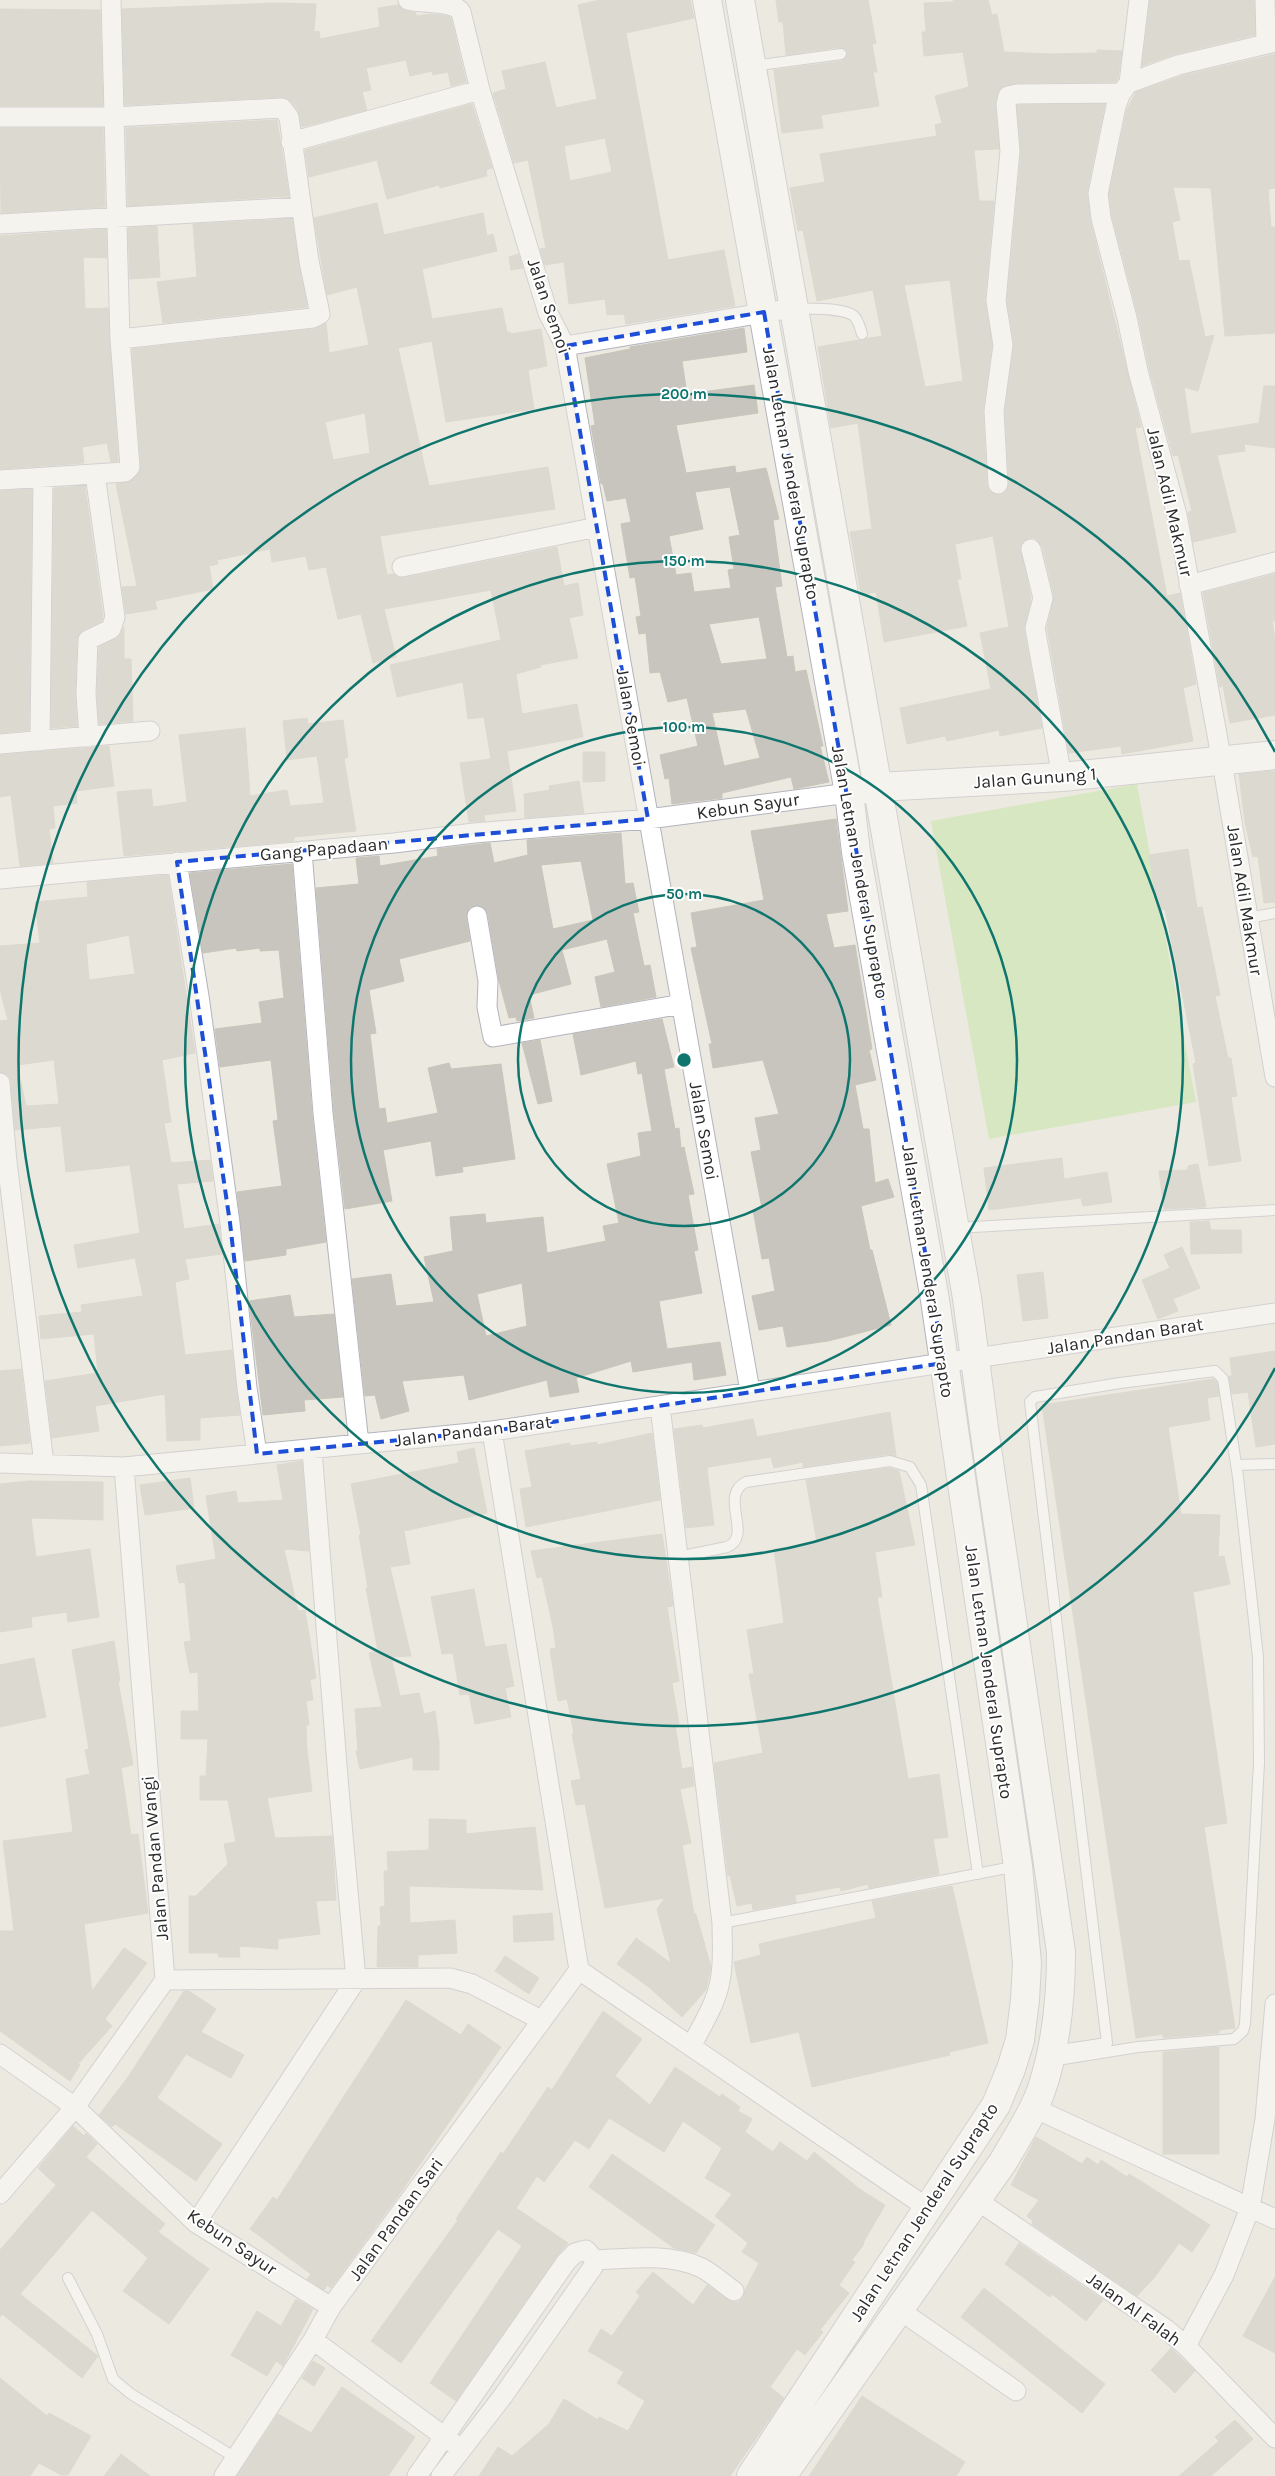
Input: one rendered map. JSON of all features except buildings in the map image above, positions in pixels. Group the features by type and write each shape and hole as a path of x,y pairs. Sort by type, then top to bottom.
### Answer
{"main road":[{"name":"Jalan Letnan Jenderal Suprapto","path":"707,0 764,312 935,1300 1018,1866 1027,1964 1020,2040 1012,2069 996,2105 929,2209 839,2340 751,2476"},
{"name":"Jalan Letnan Jenderal Suprapto","path":"740,0 967,1298 984,1428 1061,1952 1061,1981 1050,2056 1034,2108 1004,2162 975,2199 782,2476"},
{"name":"Jalan Gunung 1","path":"848,792 878,787 1062,778 1275,755"}],"street":[{"path":"0,480 125,472 130,467 120,339 111,0"},
{"name":"Jalan Semoi","path":"408,0 450,2 458,6 480,90 548,313 565,346 750,1391"},
{"name":"Jalan Adil Makmur","path":"1139,0 1125,88 1098,194 1101,218 1127,318 1138,371 1177,515 1222,762 1275,1077"},
{"path":"998,484 994,411 1003,345 996,300 1010,151 1006,104 1008,96 1125,88 1178,65 1270,43 1265,0"},
{"path":"291,142 480,90"},
{"path":"0,117 113,117 282,108 288,117 301,207 320,314 313,318 120,339"},
{"path":"0,224 301,207"},
{"path":"565,346 793,308"},
{"path":"89,737 86,694 88,640 111,629 115,617 95,474"},
{"path":"40,740 43,478"},
{"path":"402,567 597,527"},
{"path":"1031,549 1043,598 1035,628 1062,778"},
{"path":"1190,585 1275,562"},
{"path":"0,744 150,731"},
{"name":"Kebun Sayur","path":"648,819 848,792"},
{"name":"Gang Papadaan","path":"0,879 394,843 474,833 648,819"},
{"path":"302,851 324,1112 359,1444"},
{"path":"177,862 199,996 231,1232 247,1388 257,1454"},
{"path":"477,916 488,981 487,1007 493,1037 682,1004"},
{"path":"0,1083 7,1162 44,1464"},
{"name":"Jalan Pandan Barat","path":"0,1462 124,1467 492,1431 1275,1313"},
{"path":"660,1406 722,1923 723,1962 720,1982 715,1997 692,2045"},
{"path":"492,1431 579,1970 692,2045 929,2209"},
{"path":"196,2222 356,1980 312,1450"},
{"name":"Jalan Pandan Wangi","path":"124,1467 165,1980"},
{"name":"Jalan Pandan Sari","path":"224,2476 313,2340 331,2307 579,1970"},
{"path":"0,2194 75,2107 165,1980 438,1978 461,1980 541,2020"},
{"path":"1186,2346 1224,2275 1250,2208 1270,2120 1275,2004"},
{"name":"Kebun Sayur","path":"0,2054 75,2107 196,2222 331,2307"},
{"path":"1034,2108 1275,2219"},
{"name":"Jalan Al Falah","path":"975,2199 1166,2329 1186,2346 1275,2438"},
{"path":"417,2476 566,2262 575,2253 586,2250 595,2260"},
{"path":"595,2260 637,2258 672,2260 702,2268 734,2291"},
{"path":"441,2476 503,2396 588,2275 595,2260"},
{"path":"898,2310 1016,2391"},
{"path":"313,2340 462,2450"}],"lane":[{"path":"752,66 841,54"},
{"path":"793,308 844,311 853,315 858,322 862,334"},
{"path":"1248,918 1275,914"},
{"path":"955,1228 1275,1210"},
{"path":"1050,2056 1107,2047 1234,2038 1243,2031 1246,2024 1254,1879 1259,1699 1258,1657 1236,1465 1223,1379 1216,1371 1120,1383 1035,1397 1030,1402 1107,2047"},
{"path":"678,1557 728,1547 734,1543 738,1536 735,1495 737,1488 746,1482 890,1461 910,1467 921,1485 978,1874"},
{"path":"1236,1465 1275,1464"},
{"path":"722,1923 1018,1866"},
{"path":"68,2278 97,2334 113,2379 131,2394 236,2458"}],"highlighted area":[{"path":"764,312 944,1363 492,1431 257,1454 230,1223 177,862 648,819 565,346"}],"green space":[{"path":"1137,784 1196,1102 989,1139 931,821"}]}
